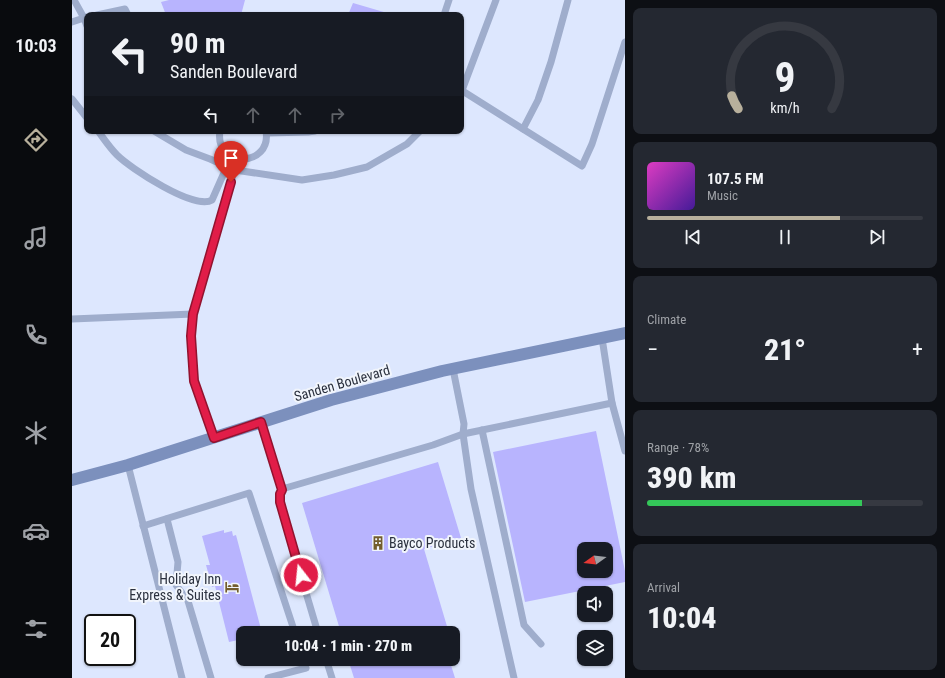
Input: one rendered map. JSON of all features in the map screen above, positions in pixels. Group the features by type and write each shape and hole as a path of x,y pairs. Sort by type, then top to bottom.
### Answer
{"street":[{"name":"Sanden Boulevard","path":"72,480 128,465 332,400 453,369 625,333"}],"lane":[{"path":"74,0 84,16"},
{"path":"445,12 449,0"},
{"path":"464,86 496,0"},
{"path":"523,129 538,100 551,62 568,0"},
{"path":"111,12 125,9 126,12"},
{"path":"72,22 84,18"},
{"path":"464,92 582,166 592,144 625,42"},
{"path":"72,99 84,114"},
{"path":"100,134 117,155 152,180 195,200 208,202 212,200 227,166"},
{"path":"159,134 186,150 235,170 302,180 334,175 367,167 407,144 417,134"},
{"path":"220,134 222,148 232,157 238,159 251,158 256,155 265,146 266,134"},
{"path":"214,438 194,381 191,336 193,314 238,159"},
{"path":"72,319 193,314"},
{"path":"602,338 612,403 625,451"},
{"path":"453,369 464,424 463,434 471,489 514,678"},
{"path":"282,490 433,445 463,434 612,403"},
{"path":"261,422 282,490 280,494 280,502 316,626"},
{"path":"482,430 524,625 541,644"},
{"path":"128,465 182,678"},
{"path":"143,526 249,493 293,626"},
{"path":"167,519 178,562 176,585 188,601 210,678"},
{"path":"268,678 306,668 305,666"},
{"path":"328,666 332,678"}],"building":[{"path":"169,0 245,0 242,12 165,12 161,2"},
{"path":"353,3 384,12 349,12"},
{"path":"596,431 625,571 625,582 605,586 577,586 577,592 525,602 493,452"},
{"name":"Bayco Products","path":"438,462 461,538 424,549 447,626 339,626 302,503"},
{"name":"Holiday Inn Express & Suites","path":"224,530 224,533 232,531 233,536 236,535 260,626 236,626 236,640 229,642 215,586 212,587 206,565 210,565 202,536"},
{"path":"350,666 451,666 455,678 354,678"}],"place":[{"name":"Bayco Products","path":"378,543"},
{"name":"Holiday Inn Express & Suites","path":"232,587"}],"route":[{"path":"231,182 193,314 191,336 194,381 214,438 261,422 282,490 280,494 280,502 301,575"}]}
